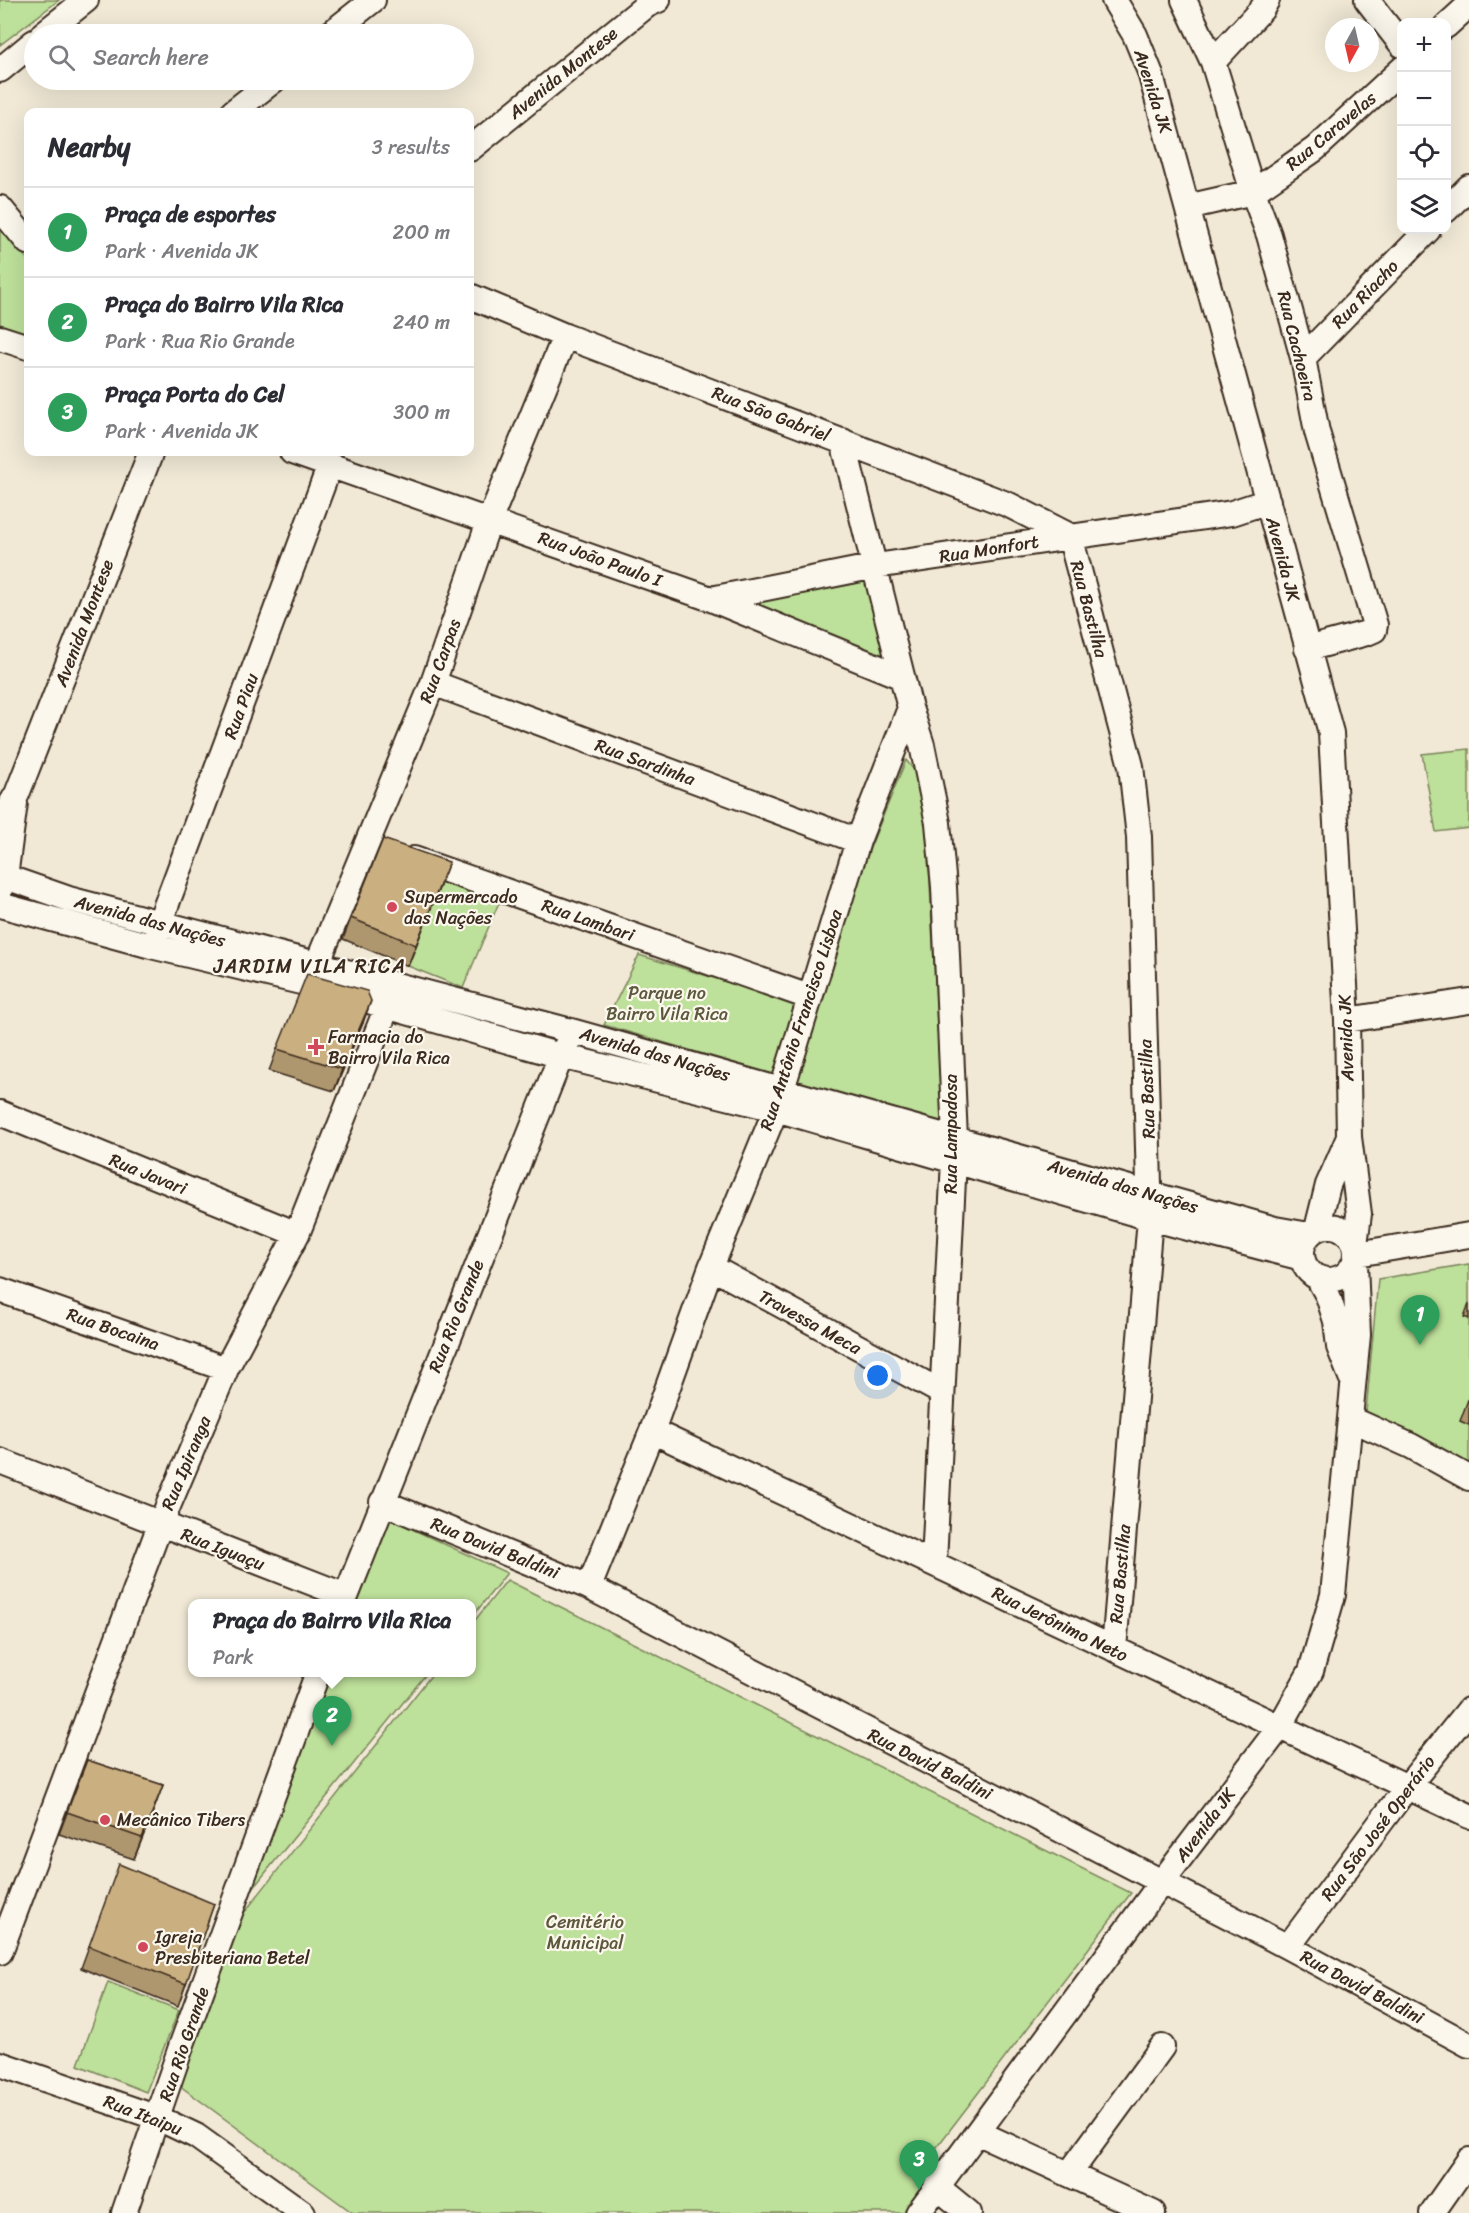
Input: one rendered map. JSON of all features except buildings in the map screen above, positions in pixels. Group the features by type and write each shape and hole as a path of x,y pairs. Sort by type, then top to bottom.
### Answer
{"street":[{"path":"56,24 86,0"},
{"path":"343,24 373,0"},
{"name":"Avenida JK","path":"918,2213 1161,1883 1279,1728 1311,1671 1333,1595 1351,1419 1352,1379 1358,1335 1356,1254 1359,1214 1358,1189 1349,1137 1347,1020 1331,733 1150,72 1135,35 1114,0"},
{"name":"Rua Cachoeira","path":"1184,0 1213,62 1253,192 1269,235 1303,358 1317,432 1375,625 1374,630 1367,633 1307,649"},
{"path":"1213,62 1262,9 1267,0"},
{"path":"1366,0 1397,40"},
{"name":"Avenida Montese","path":"474,146 650,2"},
{"path":"1451,21 1469,5"},
{"path":"0,70 24,50"},
{"name":"Rua Caravelas","path":"1187,207 1253,192 1315,149 1398,72"},
{"path":"238,108 261,90"},
{"path":"1451,205 1469,187"},
{"path":"0,208 24,237"},
{"name":"Rua Riacho","path":"1303,358 1424,234"},
{"name":"Rua São Gabriel","path":"474,298 565,336 1009,505 1070,536"},
{"name":"Rua Carpas","path":"313,974 433,683 490,519 565,336"},
{"path":"0,338 24,346"},
{"path":"843,441 910,708"},
{"name":"Avenida Montese","path":"0,822 17,794 149,456"},
{"name":"Rua João Paulo I","path":"304,456 490,519 711,599 902,677"},
{"name":"Rua Piau","path":"156,935 330,465"},
{"name":"Rua Monfort","path":"711,599 876,566 1232,513 1268,501"},
{"name":"Rua Bastilha","path":"1070,536 1136,790 1150,1218 1114,1649"},
{"name":"Rua Sardinha","path":"433,683 858,841"},
{"name":"Rua Antônio Francisco Lisboa","path":"589,1587 652,1431 711,1267 779,1100 808,997 858,841 910,708"},
{"name":"Rua Lampadosa","path":"910,708 922,745 938,823 944,887 954,1149 934,1563"},
{"name":"Avenida Montese","path":"2,880 17,794"},
{"name":"Rua Lambari","path":"368,843 808,997"},
{"name":"Avenida das Nações","path":"2,880 69,899 156,935"},
{"name":"Avenida das Nações","path":"0,905 156,935 392,995 575,1032 779,1100 954,1149 1150,1193 1275,1229 1313,1232"},
{"name":"Avenida das Nações","path":"392,995 561,1056 779,1100"},
{"name":"Rua Ipiranga","path":"0,1952 160,1525 226,1369 297,1234 392,995"},
{"path":"1347,1020 1469,1001"},
{"name":"Rua Rio Grande","path":"345,1599 561,1056 575,1032"},
{"name":"Rua Javari","path":"0,1113 297,1234"},
{"name":"Avenida JK","path":"1313,1232 1328,1185 1349,1137"},
{"name":"Avenida das Nações","path":"954,1149 1150,1218 1302,1258"},
{"path":"1335,1227 1351,1236 1356,1254 1344,1276 1335,1280 1318,1278 1305,1266 1302,1249 1313,1232 1335,1227"},
{"path":"1356,1254 1469,1234"},
{"name":"Travessa Meca","path":"711,1267 941,1392"},
{"name":"Avenida JK","path":"1318,1278 1328,1296 1336,1321 1339,1347 1352,1379"},
{"name":"Rua Bocaina","path":"0,1290 226,1369"},
{"path":"1351,1419 1411,1446 1469,1478"},
{"name":"Rua Jerônimo Neto","path":"652,1431 1469,1816"},
{"name":"Rua Iguaçu","path":"0,1461 343,1599"},
{"name":"Rua David Baldini","path":"382,1502 589,1587 1288,1947 1469,2045"},
{"name":"Rua Rio Grande","path":"124,2213 182,2044 316,1677"},
{"name":"Rua São José Operário","path":"1288,1947 1407,1787 1469,1710"},
{"path":"1068,2174 1162,2047"},
{"name":"Rua Itaipu","path":"0,2064 158,2118 196,2136 303,2213"},
{"path":"979,2133 1153,2213"},
{"path":"1432,2213 1469,2160"},
{"path":"936,2186 969,2213"}],"green space":[{"path":"0,0 59,0 28,24 24,24 24,27 0,45"},
{"path":"0,228 24,255 24,332 0,324"},
{"path":"869,581 887,661 746,604"},
{"path":"1469,749 1469,828 1436,832 1422,754"},
{"path":"906,760 917,774 927,824 942,1123 793,1082 870,848"},
{"path":"444,876 500,900 463,988 408,966"},
{"name":"Parque no Bairro Vila Rica","path":"639,955 796,1003 775,1075 604,1025"},
{"path":"1469,1264 1469,1467 1366,1412 1378,1279"},
{"path":"386,1517 507,1573 476,1612 476,1599 354,1599"},
{"name":"Cemitério Municipal","path":"507,1580 1131,1893 920,2169 936,2186 918,2213 353,2213 176,2083 240,1918 430,1677 476,1677 476,1619"},
{"path":"323,1677 424,1677 228,1919"},
{"path":"108,1982 179,2010 146,2092 78,2065"}],"place":[{"name":"Supermercado das Nações","path":"392,907"},
{"name":"Farmacia do Bairro Vila Rica","path":"316,1047"},
{"name":"Praça de esportes","path":"1420,1345"},
{"name":"Praça do Bairro Vila Rica","path":"332,1746"},
{"name":"Mecânico Tibers","path":"105,1820"},
{"name":"Igreja Presbiteriana Betel","path":"143,1947"},
{"name":"Praça Porta do Cel","path":"919,2190"}],"district":[{"name":"JARDIM VILA RICA","path":"310,966"}]}
